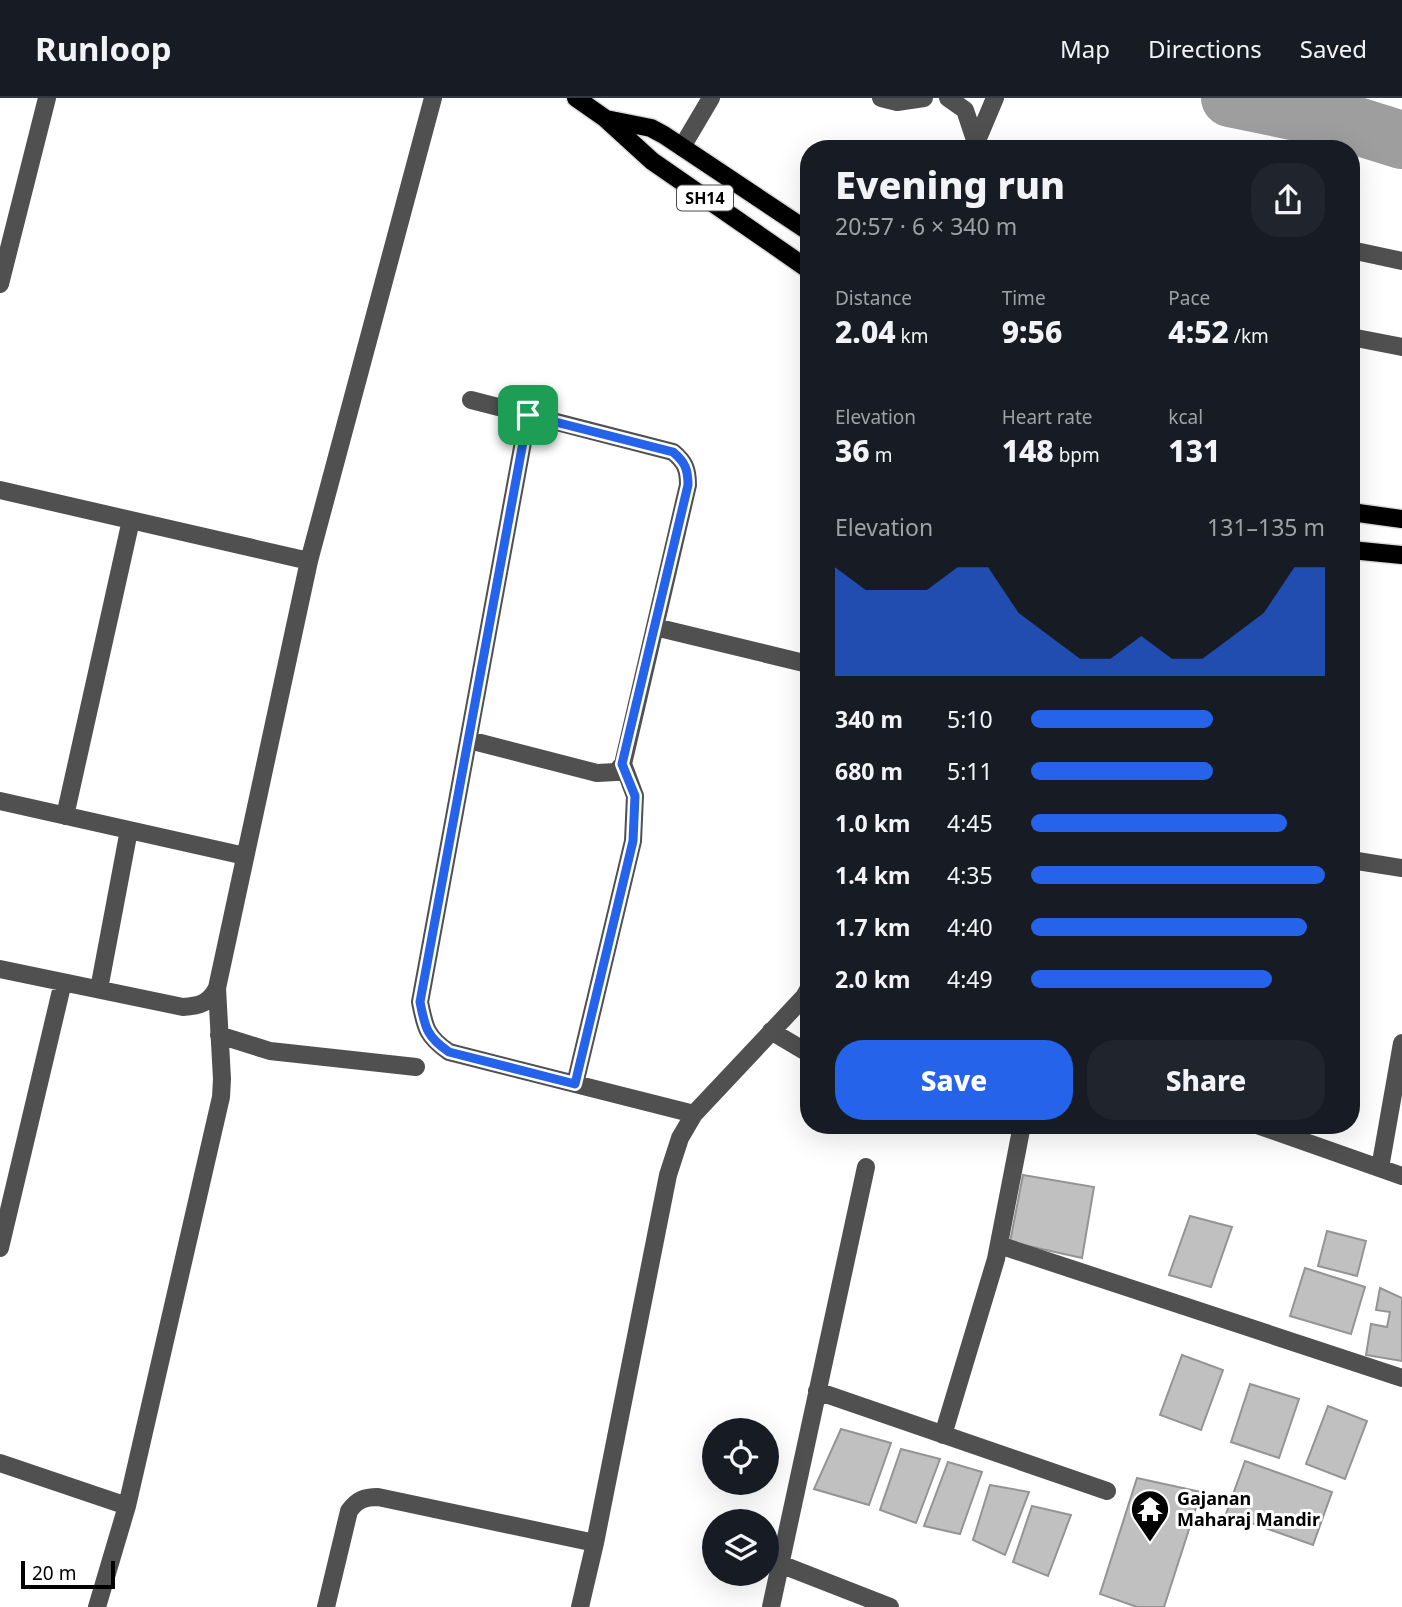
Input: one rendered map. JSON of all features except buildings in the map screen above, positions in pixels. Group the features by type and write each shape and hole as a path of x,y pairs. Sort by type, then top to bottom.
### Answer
{"main road":[{"name":"SH14","path":"576,98 606,119 652,161 800,263"},
{"name":"SH14","path":"606,119 651,128 800,227"},
{"path":"1360,513 1402,519"},
{"path":"1360,551 1402,555"}],"street":[{"path":"0,284 47,98"},
{"path":"97,1607 127,1506 221,1097 217,988 309,561 433,98"},
{"path":"682,147 711,98"},
{"path":"881,98 897,102 924,98"},
{"path":"948,98 965,110 975,140"},
{"path":"979,140 995,98"},
{"path":"1360,252 1402,261"},
{"path":"1360,339 1402,348"},
{"path":"469,740 597,774 616,772 622,764 688,485 684,461 673,452 471,400"},
{"path":"528,415 420,1002 424,1026 434,1042 449,1052 694,1114"},
{"path":"0,490 309,561"},
{"path":"65,816 131,520"},
{"path":"654,627 800,662"},
{"path":"575,1084 633,841 635,796 622,764"},
{"path":"0,801 245,856"},
{"path":"99,989 129,830"},
{"path":"1360,861 1402,867"},
{"path":"0,969 183,1007 198,1006 211,999 217,988"},
{"path":"0,1248 2,1227 63,982"},
{"path":"580,1607 668,1175 680,1138 694,1114 800,999"},
{"path":"771,1031 800,1048"},
{"path":"219,1035 270,1051 416,1067"},
{"path":"1380,1168 1402,1043"},
{"path":"943,1434 999,1245 1020,1134"},
{"path":"1283,1134 1402,1175"},
{"path":"771,1607 866,1167"},
{"path":"999,1245 1402,1378"},
{"path":"817,1391 1107,1491"},
{"path":"0,1463 127,1506"},
{"path":"326,1607 349,1511 357,1501 368,1497 595,1543"},
{"path":"780,1564 890,1607"}],"waterway":[{"path":"1230,98 1341,121 1402,140"}],"place":[{"name":"Gajanan Maharaj Mandir","path":"1150,1543"}],"route":[{"path":"528,415 673,452 684,461 688,473 688,485 622,764 635,796 633,841 575,1084 449,1052 434,1042 424,1026 420,1002 528,415"}]}
